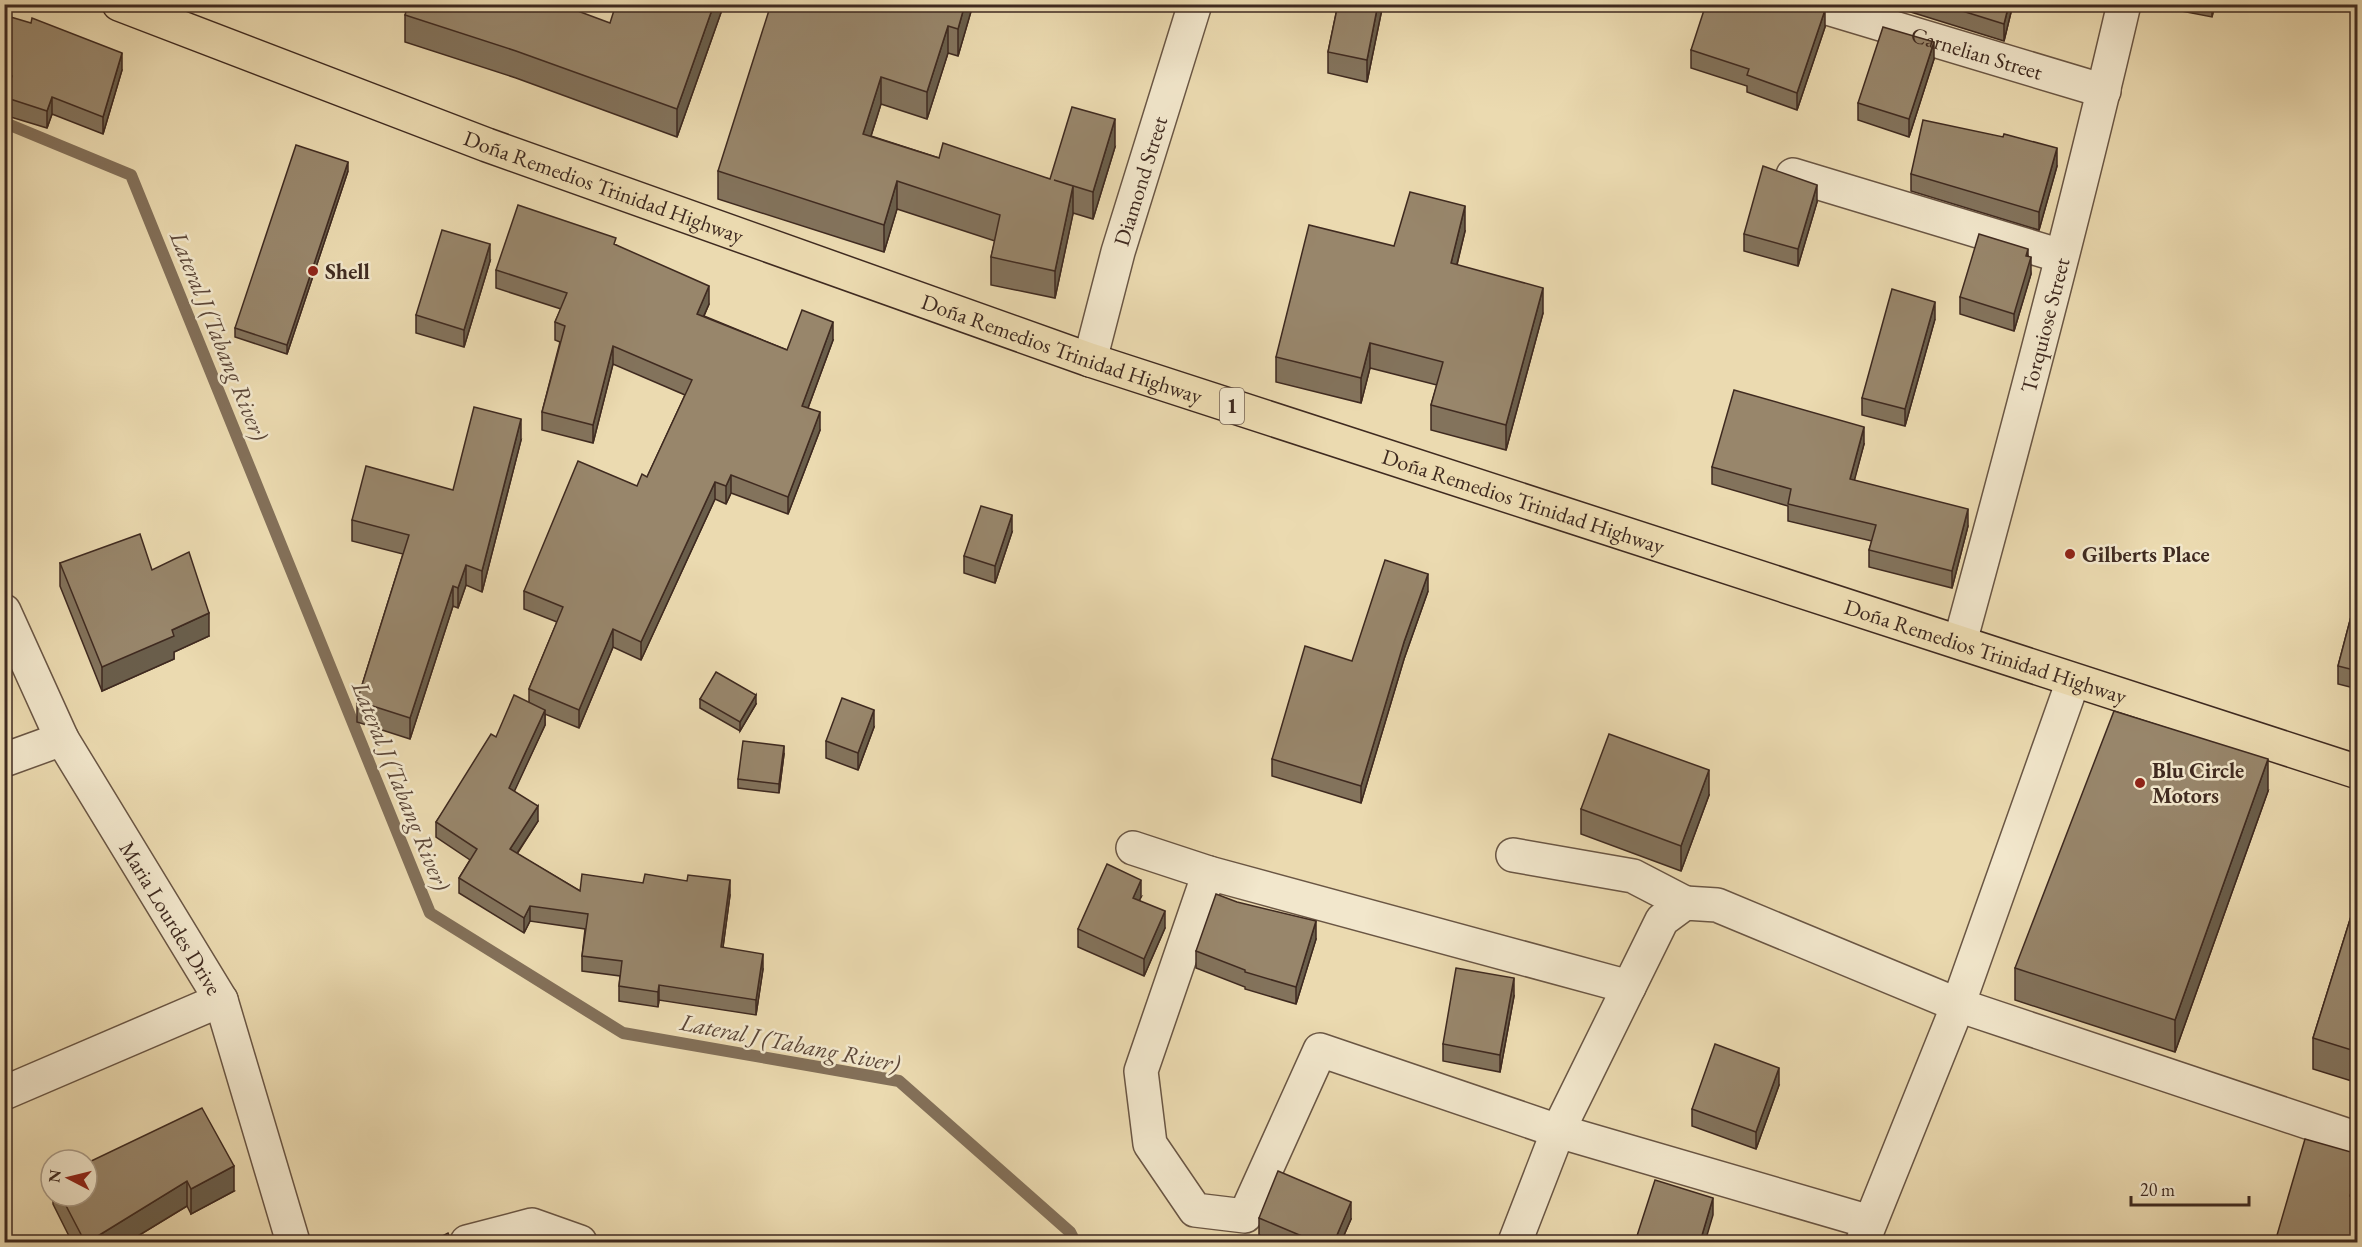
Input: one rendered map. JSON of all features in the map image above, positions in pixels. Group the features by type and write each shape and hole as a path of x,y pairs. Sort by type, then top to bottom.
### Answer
{"highway":[{"name":"Doña Remedios Trinidad Highway","path":"119,4 487,145 1090,360 2358,772"}],"street":[{"name":"Diamond Street","path":"1090,360 1118,252 1195,4"},
{"name":"Carnelian Street","path":"1814,4 2104,91"},
{"name":"Torquiose Street","path":"1960,642 2044,334 2061,256 2124,4"},
{"path":"1793,175 2061,256"},
{"name":"Maria Lourdes Drive","path":"4,611 62,739 221,1000 293,1242"},
{"path":"1209,873 1141,1071 1150,1144 1195,1210 1245,1216 1320,1050 1866,1232 1958,1005 2073,681"},
{"path":"4,760 62,739"},
{"path":"1133,848 1209,873 1629,987"},
{"path":"1513,855 1633,876 1685,903 1717,905 1958,1005 2358,1139"},
{"path":"1515,1242 1558,1131 1662,920 1685,903"},
{"path":"4,1093 221,1000"},
{"path":"467,1242 532,1225 580,1242"}],"building":[{"path":"408,4 559,4 610,23 616,4 714,4 677,109 516,51 405,15"},
{"path":"771,4 965,4 958,29 948,26 927,92 881,77 863,134 939,158 943,143 1050,179 1072,107 1115,119 1093,192 1054,180 1073,186 1055,271 991,257 1000,215 897,181 884,225 718,171"},
{"path":"1338,4 1378,4 1367,60 1328,52"},
{"path":"1706,4 1813,4 1825,10 1797,93 1747,75 1749,69 1691,50"},
{"path":"1940,4 2009,4 2004,24"},
{"path":"4,15 31,23 32,18 122,53 103,117 52,97 47,111 4,97 12,76 4,74"},
{"path":"1883,27 1934,42 1909,119 1858,103"},
{"path":"1923,120 2003,137 2004,134 2057,148 2039,212 1911,174"},
{"path":"296,145 348,162 287,345 235,328"},
{"path":"1763,166 1817,185 1798,249 1744,234"},
{"path":"1410,192 1465,206 1451,263 1543,288 1506,425 1431,405 1443,362 1370,343 1361,378 1276,357 1309,225 1394,246"},
{"path":"518,205 616,238 614,244 709,286 697,314 787,350 802,310 833,322 802,406 820,412 788,497 731,475 726,486 715,482 641,642 613,629 579,710 529,689 563,607 524,591 578,461 637,486 642,474 647,477 692,380 613,346 593,425 542,412 565,326 555,322 567,293 496,270"},
{"path":"442,230 490,244 464,330 416,315"},
{"path":"1979,234 2028,249 2026,256 2031,257 2014,314 1960,297"},
{"path":"1892,289 1935,302 1905,409 1862,398"},
{"path":"1734,390 1864,427 1850,479 1968,509 1952,571 1869,550 1876,525 1788,504 1791,489 1712,467"},
{"path":"474,407 521,419 482,571 466,565 458,588 453,586 410,718 357,701 409,535 352,520 366,466 453,490"},
{"path":"981,506 1012,515 995,566 964,556"},
{"path":"140,534 152,570 189,552 209,613 172,630 174,636 102,667 60,563"},
{"path":"1385,560 1428,574 1404,642 1361,786 1272,759 1305,646 1352,661"},
{"path":"2358,590 2358,671 2338,666"},
{"path":"716,672 756,695 740,722 700,699"},
{"path":"514,695 545,710 509,788 538,806 510,849 580,891 582,874 643,883 645,874 687,881 688,875 730,880 721,947 763,954 756,1000 659,985 658,992 619,986 622,961 582,956 588,914 530,906 524,918 459,878 477,849 436,822 491,734 496,737"},
{"path":"842,698 874,710 858,753 826,741"},
{"path":"2114,711 2268,759 2175,1020 2015,968"},
{"path":"1609,734 1709,770 1681,846 1581,809"},
{"path":"743,741 784,746 779,784 738,779"},
{"path":"1107,864 1141,880 1133,898 1165,911 1144,959 1078,929"},
{"path":"1216,894 1237,902 1316,921 1296,987 1245,972 1245,970 1196,951"},
{"path":"2358,894 2358,1052 2313,1038"},
{"path":"1456,968 1514,978 1500,1055 1443,1044"},
{"path":"1715,1044 1779,1068 1756,1132 1692,1109"},
{"path":"202,1108 234,1166 191,1189 187,1181 85,1242 67,1208 99,1208 99,1157"},
{"path":"2305,1139 2358,1154 2358,1170 2350,1196 2358,1198 2358,1242 2275,1242"},
{"path":"1278,1171 1351,1202 1334,1242 1316,1242 1259,1218"},
{"path":"1655,1180 1713,1198 1700,1242 1635,1242"},
{"path":"448,1233 451,1242 431,1242"}],"waterway":[{"name":"Lateral J (Tabang River)","path":"4,125 10,125 131,175 430,913 623,1033 899,1081 1070,1232 1075,1242"}],"place":[{"name":"Shell","path":"313,271"},
{"name":"Gilberts Place","path":"2070,554"},
{"name":"Blu Circle Motors","path":"2140,783"}]}
